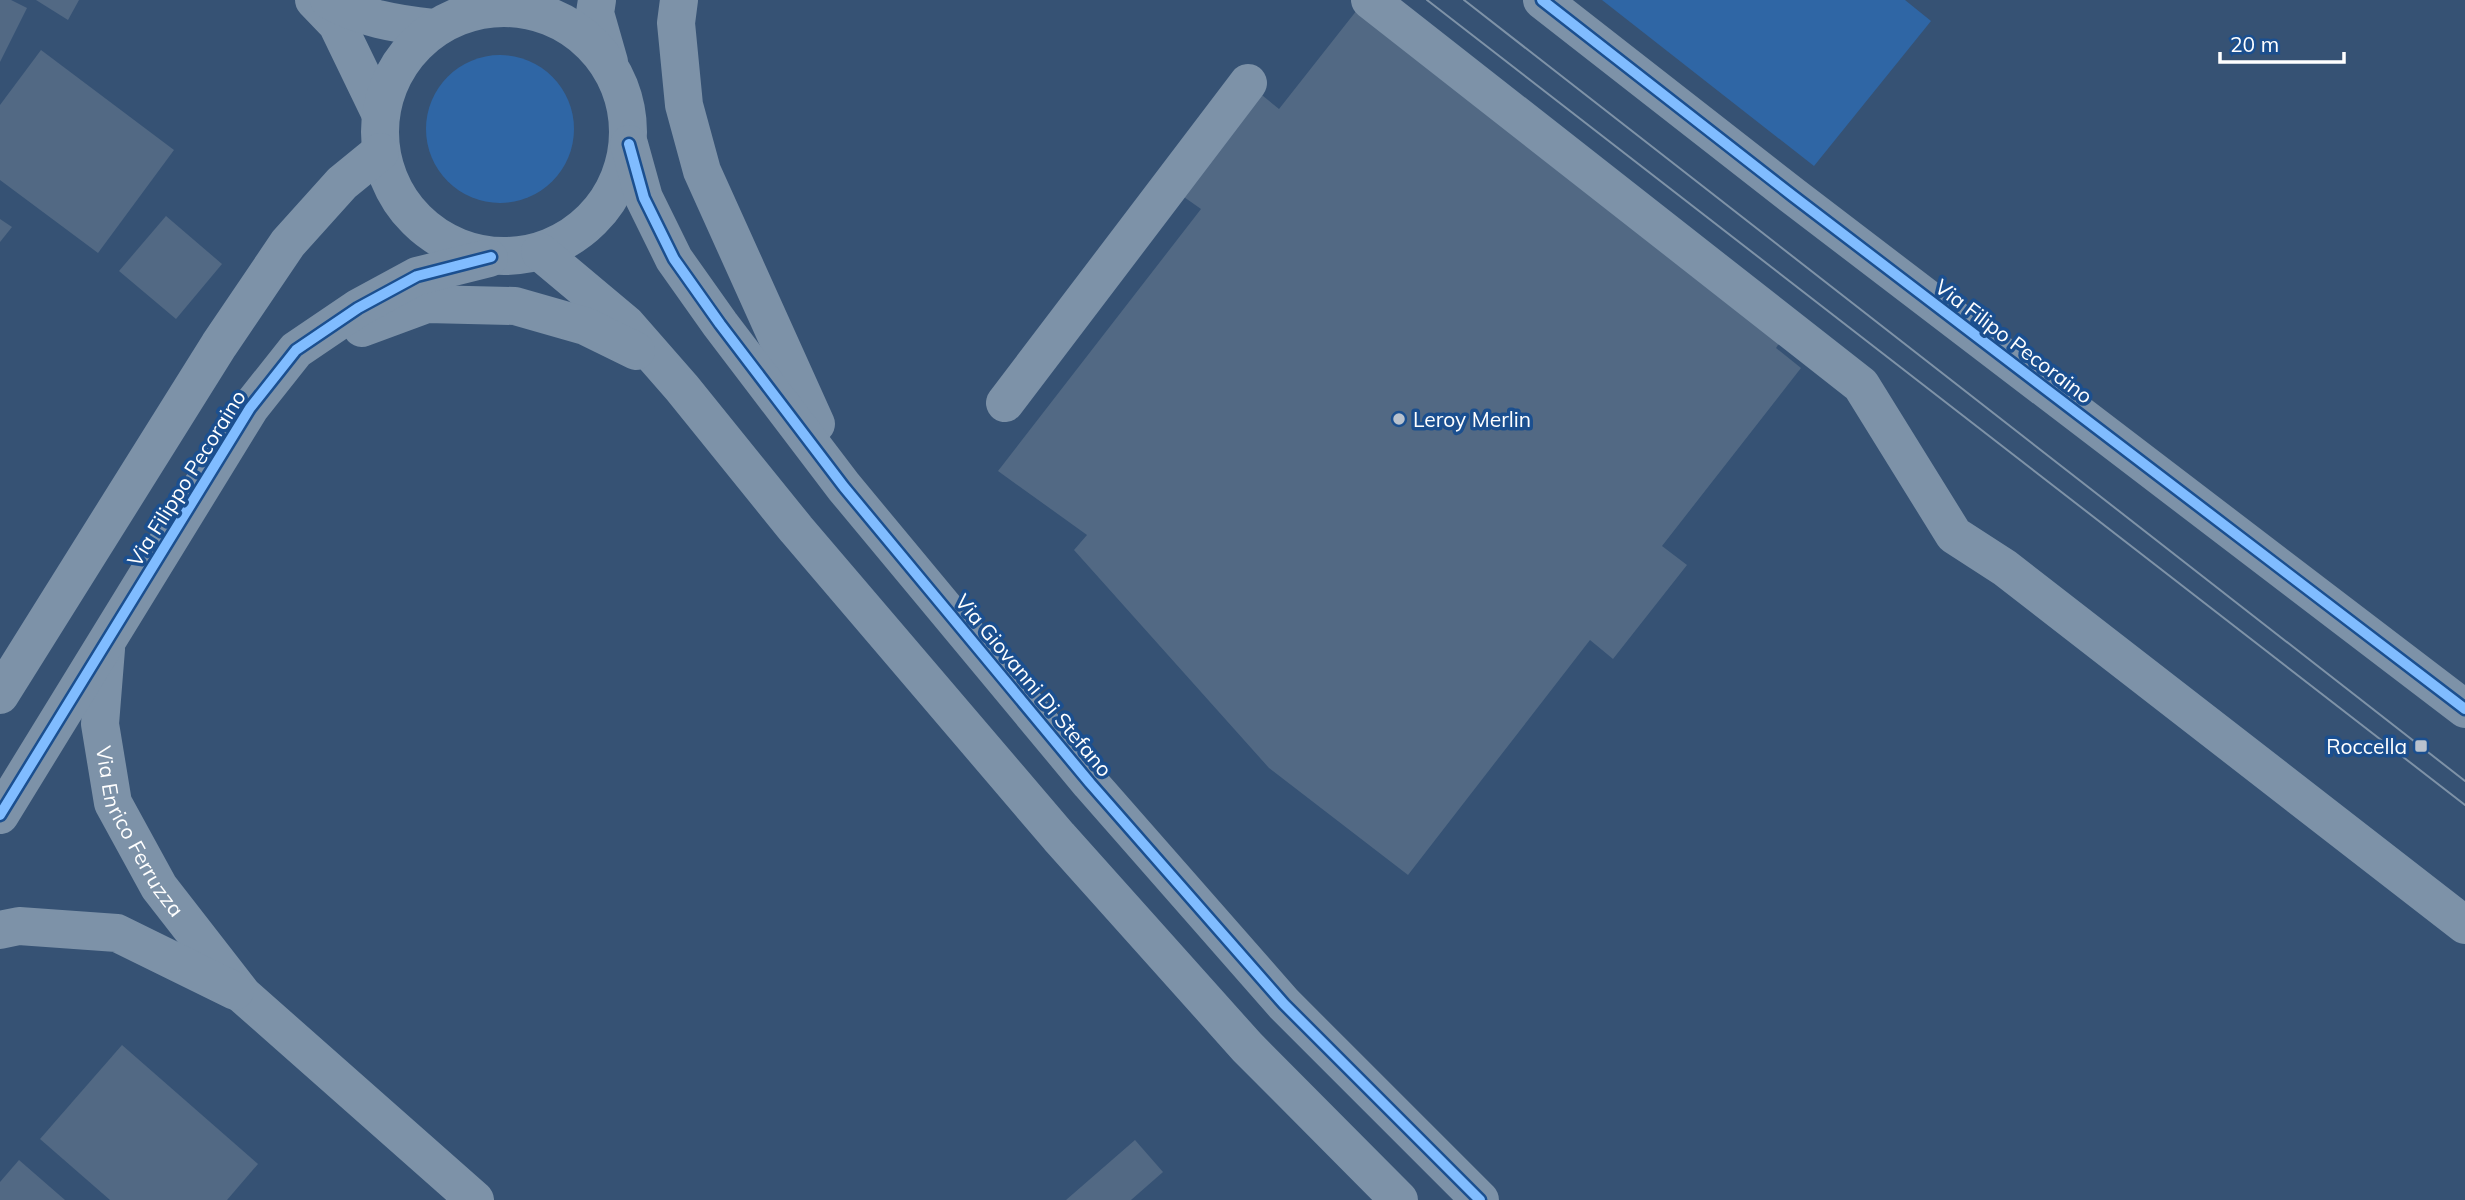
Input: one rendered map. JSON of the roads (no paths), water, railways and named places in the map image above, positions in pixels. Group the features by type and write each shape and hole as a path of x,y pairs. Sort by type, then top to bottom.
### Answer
{"street":[{"path":"314,0 337,24 380,113"},
{"path":"328,0 348,11 393,23 433,28"},
{"path":"597,0 595,13 625,103 629,144 614,191 584,229 540,253 491,257 452,246 418,223 393,191 380,152 380,113 390,80 408,51 433,28 465,12 504,3 531,9 562,21 589,39 610,64"},
{"path":"679,0 676,23 684,105 702,171 844,487"},
{"path":"1370,0 1861,385 1954,534 2016,577 2465,925"},
{"name":"Via Filipo Pecoraino","path":"1542,0 1804,204 2465,709"},
{"path":"1005,403 1248,83"},
{"name":"Via Giovanni Di Stefano","path":"629,144 644,198 674,258 720,324 844,487 1090,783 1275,994 1480,1200"},
{"name":"Via Filippo Pecoraino","path":"0,695 170,422 288,243 342,183 380,152"},
{"path":"540,253 626,324 796,529 1059,837 1247,1046 1399,1200"},
{"name":"Via Filippo Pecoraino","path":"0,815 250,408 296,350 358,309 417,276 491,257"},
{"path":"277,373 363,327 427,304 515,306 585,326 659,362"},
{"name":"Via Enrico Ferruzza","path":"106,643 100,724 113,803 159,887 243,995 475,1200"},
{"name":"Via Enrico Ferruzza","path":"0,930 19,926 117,933 243,995"}],"tram line":[{"path":"1427,0 2465,805"},
{"path":"1464,0 2465,781"}],"place":[{"name":"Leroy Merlin","path":"1399,419"},
{"name":"Roccella","path":"2421,746"}]}
